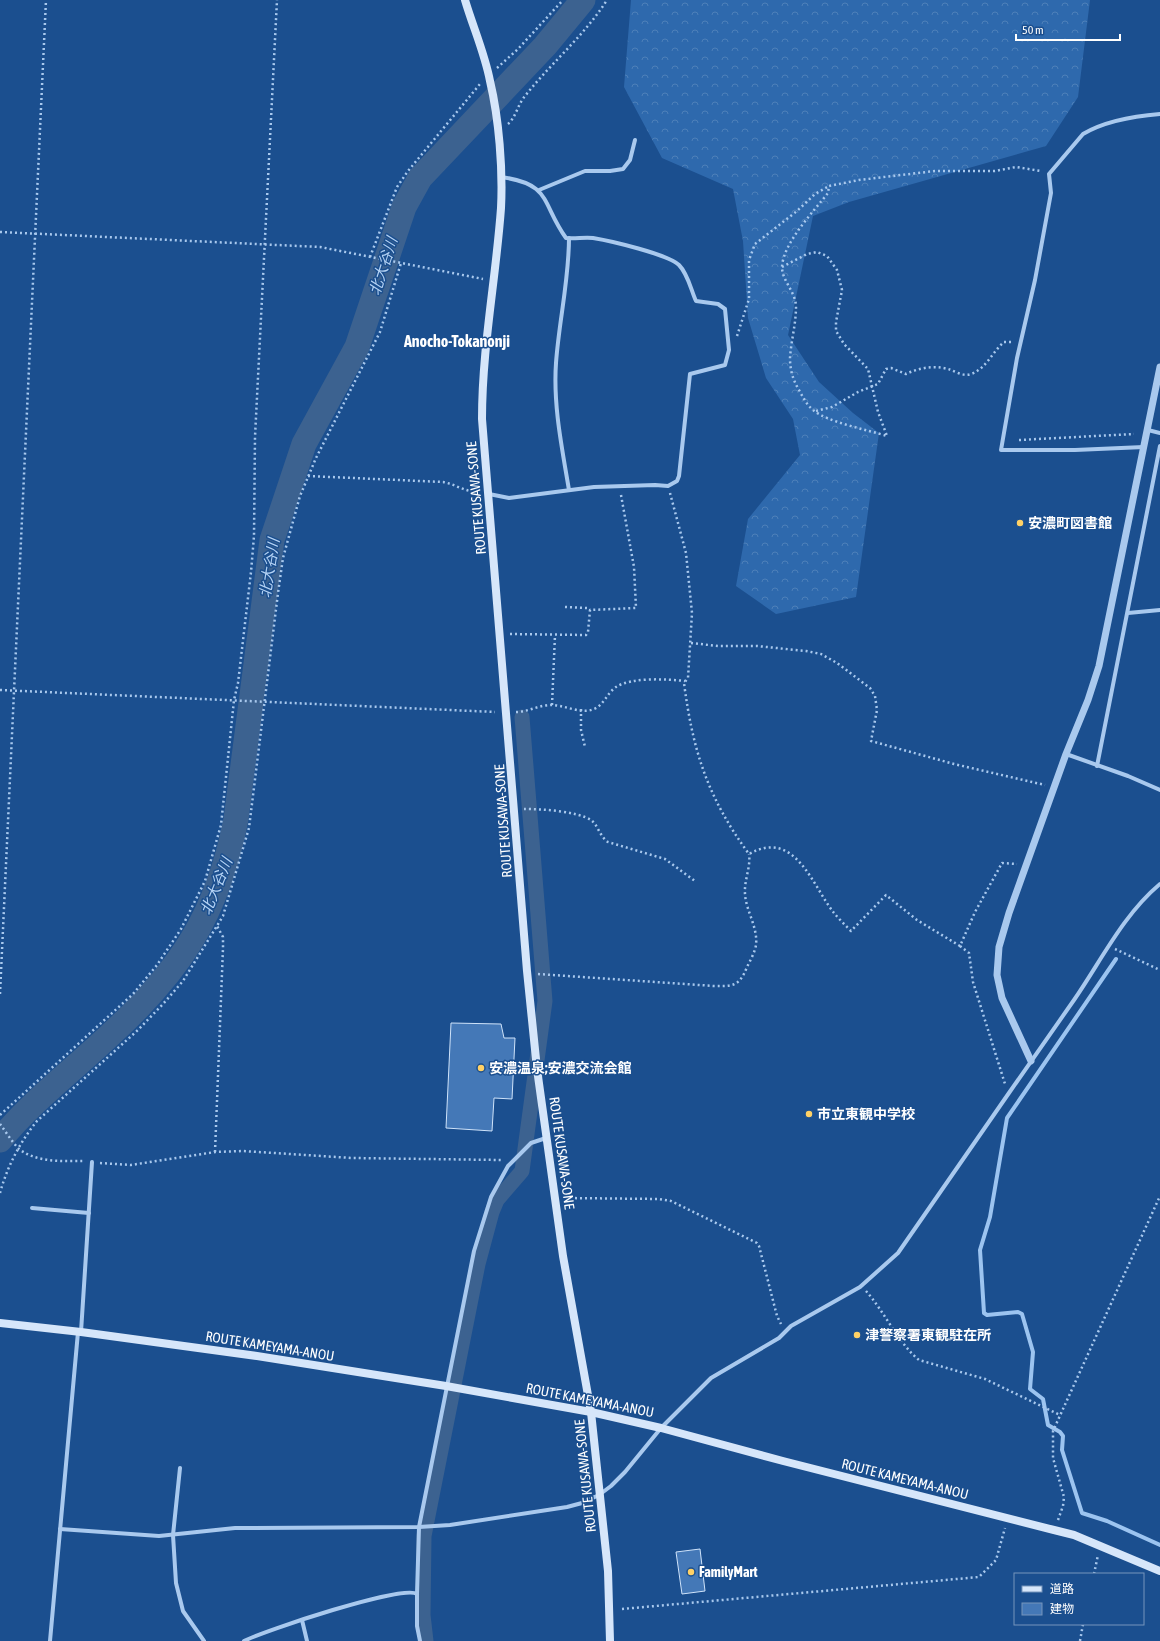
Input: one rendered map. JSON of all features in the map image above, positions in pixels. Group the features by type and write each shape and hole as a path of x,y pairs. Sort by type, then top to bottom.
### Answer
{"main road":[{"name":"ROUTE KUSAWA-SONE","path":"465,0 490,78 497,127 501,206 485,344 482,419 528,974 546,1138 591,1412 608,1571 610,1641"},
{"name":"ROUTE KAMEYAMA-ANOU","path":"0,1323 79,1331 257,1356 446,1386 591,1412 661,1428 783,1461 1054,1530 1100,1546 1160,1571"}],"street":[{"path":"1144,448 1001,450 1020,344 1051,193 1049,174 1083,134 1090,129 1135,117 1160,114"},
{"path":"539,190 585,170 610,171 623,168 630,160 635,140"},
{"path":"489,493 509,498 569,490 620,486 668,486 677,481 679,476 690,374 725,365 729,350 725,309 718,304 696,301 683,270 677,263 651,252 615,243 592,238 566,238 561,232 539,190 519,180 500,177"},
{"path":"569,238 567,281 556,363 556,387 562,453 569,490"},
{"path":"1031,1061 1002,998 997,963 1002,931 1055,788 1066,754 1088,700 1099,666 1160,367"},
{"path":"1148,430 1160,433"},
{"path":"1098,766 1160,446"},
{"path":"1128,614 1160,610"},
{"path":"1066,754 1160,790"},
{"path":"60,1529 159,1536 235,1528 419,1527 450,1525 567,1507 582,1504 599,1495 625,1472 661,1428 711,1378 779,1338 791,1326 862,1285 898,1253 1141,902 1160,884"},
{"path":"420,1641 417,1626 419,1527 474,1251 491,1197 508,1166 531,1143 546,1138"},
{"path":"50,1641 79,1331 92,1162"},
{"path":"32,1208 88,1213"},
{"path":"180,1468 173,1535 176,1583 181,1606 204,1641"},
{"path":"244,1641 302,1620 376,1598 410,1592 417,1594"},
{"path":"302,1620 307,1641"}],"path":[{"path":"0,994 46,0"},
{"path":"0,1115 133,994 157,965 181,930 205,881 221,825 252,565 255,437 266,244 277,0"},
{"path":"370,257 396,188 408,171 474,89 490,78 563,0"},
{"path":"497,127 509,123 524,97 594,19 607,0"},
{"path":"729,350 736,339 749,299 749,260 755,244 797,211 815,194 829,186 916,172 953,169 995,171 1016,167 1033,169 1049,174"},
{"path":"782,267 812,252 817,252 827,256 840,278 842,290 836,322 836,331 844,344 868,369 878,412 887,436 822,416 815,412 805,401 791,372 791,346 796,305 793,290 784,275 782,267 793,238 828,193 829,186"},
{"path":"0,232 320,247 493,282"},
{"path":"0,1193 5,1174 24,1136 37,1121 138,1030 163,1004 183,981 217,926 225,909 249,828 283,558 300,496 308,476 380,332 399,263"},
{"path":"815,412 832,407 858,392 878,384 886,369 891,368 906,374 919,368 932,368 946,369 965,375 971,374 980,369 1004,342 1020,344"},
{"path":"1003,440 1134,434"},
{"path":"308,476 443,482 474,492 489,493"},
{"path":"565,607 587,608 590,610 636,608 634,567 620,486"},
{"path":"528,974 551,974 730,986 737,984 742,978 756,945 752,916 744,892 749,854 728,826 710,788 689,723 685,682 688,678 692,614 686,552 668,486"},
{"path":"501,635 586,635 588,632 590,610"},
{"path":"552,705 555,635"},
{"path":"691,643 718,646 764,647 821,654 837,663 870,688 875,696 877,710 871,741 954,764 1055,788"},
{"path":"0,690 524,712 552,705 581,709 595,709 616,688 623,684 666,679 685,682"},
{"path":"581,709 581,730 585,747"},
{"path":"515,810 541,810 579,815 593,821 603,839 608,842 665,859 695,881"},
{"path":"749,854 761,847 771,847 784,851 796,859 807,870 833,912 851,931 886,895 917,920 969,953 973,982 1006,1087 1010,1092"},
{"path":"960,946 975,912 1002,863 1006,862 1027,865"},
{"path":"215,1152 223,948 223,938 217,926"},
{"path":"1110,946 1160,970"},
{"path":"0,1124 19,1148 34,1157 51,1160 131,1165 215,1152 250,1151 352,1158 501,1160 508,1166"},
{"path":"1054,1530 1063,1506 1064,1497 1053,1458 1053,1430 1160,1196"},
{"path":"555,1198 659,1199 672,1202 756,1243 759,1246 777,1316 784,1332"},
{"path":"862,1285 880,1307 911,1354 919,1360 985,1379 1060,1415"},
{"path":"622,1609 979,1577 996,1560 1008,1518"},
{"path":"1094,1573 1100,1546"},
{"path":"1080,1641 1083,1625"}],"green space":[{"path":"631,0 1090,0 1078,97 1046,146 849,202 813,216 788,335 819,382 853,413 879,433 856,597 776,614 736,586 748,519 800,455 793,419 766,378 748,318 743,241 733,189 662,158 624,87"}],"building":[{"name":"安濃温泉;安濃交流会館","path":"451,1023 501,1024 504,1038 515,1038 512,1099 494,1098 492,1131 446,1128"},
{"name":"FamilyMart","path":"700,1549 705,1591 682,1594 676,1552"}],"waterway":[{"name":"北大谷川","path":"0,1140 25,1112 110,1035 157,988 176,964 207,912 219,884 236,819 272,540 304,444 357,347 404,207 420,178 545,46 583,0"},
{"path":"426,1641 423,1615 424,1536 478,1264 492,1212 497,1200 522,1171 545,1001 522,717"},
{"path":"1116,959 1007,1118 990,1217 980,1250 984,1313 987,1315 1018,1312 1022,1314 1033,1352 1030,1389 1043,1399 1048,1425 1060,1432 1063,1436 1062,1450 1082,1513 1107,1521 1160,1545"}],"place":[{"name":"安濃町図書館","path":"1020,523"},
{"name":"安濃温泉;安濃交流会館","path":"481,1068"},
{"name":"市立東観中学校","path":"809,1114"},
{"name":"津警察署東観駐在所","path":"857,1335"},
{"name":"FamilyMart","path":"691,1572"}],"district":[{"name":"Anocho-Tokanonji","path":"457,341"}]}
